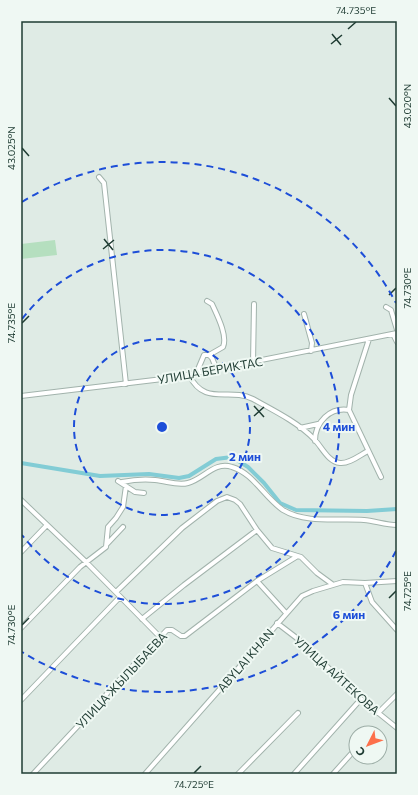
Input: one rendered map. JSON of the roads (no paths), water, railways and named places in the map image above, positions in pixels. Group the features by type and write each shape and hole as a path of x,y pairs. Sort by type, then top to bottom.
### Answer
{"street":[{"path":"99,177 104,183 126,384"},
{"path":"196,374 201,359 204,355 209,355 223,347 225,340 212,304 207,301"},
{"path":"253,363 254,304"},
{"path":"386,307 391,310 397,342"},
{"path":"304,314 312,343 311,351"},
{"name":"УЛИЦА БЕРИКТАС","path":"21,396 196,374 369,339 396,332"},
{"path":"369,339 351,395 349,410 381,477"},
{"path":"209,355 212,358 217,370"},
{"path":"189,375 194,384 205,393 212,395 242,396 252,399 300,428 315,441 329,458 341,463 368,451"},
{"path":"300,428 318,424 330,413 338,410 349,410"},
{"path":"315,441 315,434 318,424"},
{"path":"144,493 135,492 120,482 155,480 186,484 195,481 215,468 228,466 234,467 244,474 276,504 292,514 312,518 363,520 397,525"},
{"path":"107,544 108,527 123,507 126,486"},
{"path":"116,592 167,541 217,501 228,497 235,500 272,548 302,557 317,573 332,584"},
{"path":"21,500 86,562 160,637"},
{"path":"21,552 47,525"},
{"path":"21,628 86,562 100,553 123,527"},
{"path":"142,619 257,530"},
{"name":"УЛИЦА ЖЫЛЫБАЕВА","path":"33,774 160,637 170,629 181,636 185,636 256,581 296,556"},
{"path":"256,581 286,613"},
{"name":"ABYLAI KHAN","path":"145,774 302,596 332,584 349,581 365,583 397,581"},
{"path":"365,583 372,602 397,630"},
{"path":"21,700 118,599 123,599"},
{"name":"УЛИЦА АЙТЕКОВА","path":"277,623 298,639 361,699 396,725"},
{"path":"378,713 397,694"},
{"path":"294,774 361,699"},
{"path":"238,774 298,713"},
{"path":"333,774 348,756"}],"waterway":[{"path":"21,463 100,476 149,474 179,478 189,476 216,459 232,457 248,467 264,483 280,503 296,510 367,511 397,509"}]}
